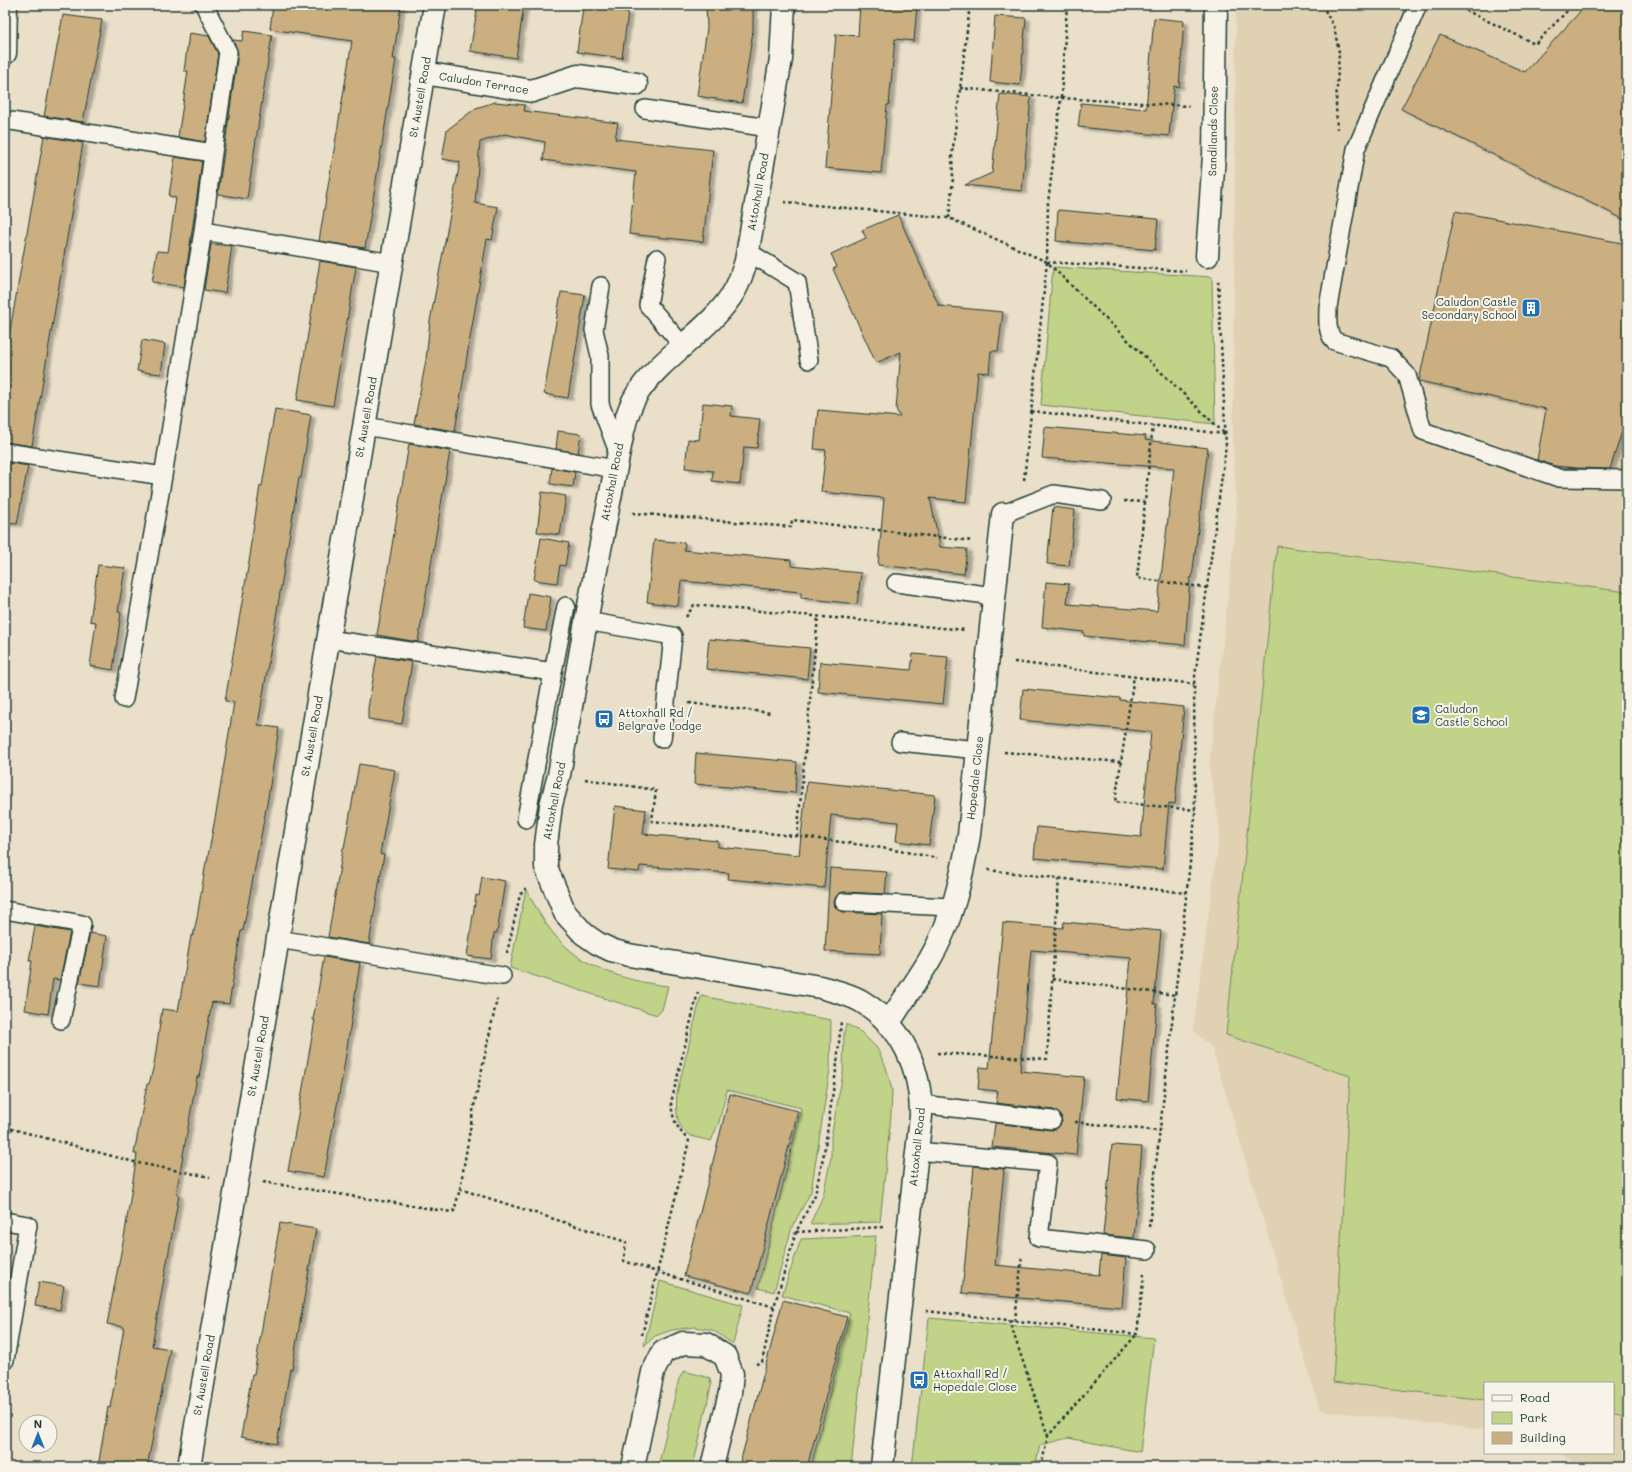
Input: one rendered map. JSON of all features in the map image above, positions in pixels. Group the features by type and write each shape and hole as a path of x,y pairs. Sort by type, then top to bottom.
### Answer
{"street":[{"path":"5,53 6,5"},
{"name":"St Austell Road","path":"189,1467 435,5"},
{"name":"Attoxhall Road","path":"784,5 781,59 748,251 736,289 718,312 652,376 636,395 626,418 616,460 586,621 560,775 551,805 546,845 546,867 566,913 584,934 597,943 611,950 629,955 820,987 860,1001 874,1010 888,1024 908,1052 919,1082 921,1104 918,1151 882,1467"},
{"name":"Sandilands Close","path":"1207,256 1214,155 1213,107 1216,5"},
{"name":"Caludon Terrace","path":"424,74 532,91 578,76 636,84"},
{"name":"Hopedale Close","path":"888,1024 930,959 944,930 964,862 969,835 1003,514"},
{"path":"632,1467 653,1372 663,1352 683,1343 706,1344 725,1356 732,1374 730,1393 712,1467"}],"lane":[{"path":"124,699 163,476 203,231 228,52 204,5"},
{"path":"1418,5 1356,149 1328,307 1327,326 1330,336 1334,341 1391,358 1407,375 1423,431 1559,478 1627,479"},
{"path":"646,109 769,128"},
{"path":"5,120 213,153"},
{"path":"203,231 392,263"},
{"path":"748,251 796,282 809,360"},
{"path":"657,258 648,305 683,346"},
{"path":"364,426 616,460 600,404 600,356 594,330 601,286"},
{"path":"5,452 163,476"},
{"path":"1003,514 1054,494 1102,500"},
{"path":"896,583 994,596"},
{"path":"526,819 566,606"},
{"path":"586,621 674,636 662,739"},
{"path":"328,639 553,672"},
{"path":"900,742 978,750"},
{"path":"844,902 952,907"},
{"path":"5,910 82,924 61,1020"},
{"path":"278,939 502,976"},
{"path":"921,1104 1052,1120"},
{"path":"918,1151 1048,1163 1039,1238 1147,1250"},
{"path":"5,1221 28,1225 5,1360"}],"path":[{"path":"949,218 953,178 952,156 970,5"},
{"path":"1003,514 1023,493 1046,262 1048,203 1061,98 1067,5"},
{"path":"1322,5 1334,27 1339,52 1336,103 1337,129 1345,143 1356,149"},
{"path":"1455,5 1535,44 1573,5"},
{"path":"960,88 1061,98 1213,107"},
{"path":"757,198 949,218 1046,262 1226,434"},
{"path":"1041,1467 1048,1436 1137,1334 1194,810 1194,684 1226,446 1217,274 1207,256"},
{"path":"1046,262 1187,271"},
{"path":"1032,411 1226,434"},
{"path":"1153,425 1137,578 1207,588"},
{"path":"1102,500 1145,502"},
{"path":"606,517 633,513 791,527 792,520 999,543"},
{"path":"674,636 694,605 990,632"},
{"path":"796,837 818,617"},
{"path":"988,658 1194,684"},
{"path":"1134,676 1115,802 1194,810"},
{"path":"667,700 771,713"},
{"path":"978,750 1121,762"},
{"path":"560,775 656,790 652,821 906,851 964,862 978,869 1186,893"},
{"path":"5,1127 159,1168 216,1178 238,1174 260,1181 451,1212 454,1211 460,1189 474,1106 520,895 546,867"},
{"path":"908,1052 1047,1059 1059,878"},
{"path":"641,1338 689,1141 679,1131 673,1116 671,1103 704,968"},
{"path":"1052,979 1175,995"},
{"path":"732,1374 762,1362 774,1307 796,1232 815,1195 824,1153 840,1022 860,1001"},
{"path":"1052,1120 1160,1131"},
{"path":"460,1189 626,1242 624,1261 774,1307"},
{"path":"796,1232 886,1227 908,1230"},
{"path":"1015,1321 1024,1236 1039,1238"},
{"path":"900,1309 1137,1334"},
{"path":"1009,1320 1048,1436"}],"shaded area":[{"name":"Caludon Castle School","path":"1236,5 1627,5 1627,1467 1586,1467 1561,1454 1614,1454 1614,1382 1484,1382 1484,1430 1320,1410 1212,1048 1193,1030 1220,831 1209,766 1237,514 1233,442"}],"green space":[{"path":"1053,267 1212,277 1215,424 1041,405"},
{"path":"1277,546 1627,592 1627,1417 1614,1415 1614,1382 1484,1382 1484,1400 1333,1382 1350,1076 1226,1035"},
{"path":"526,889 546,924 562,943 585,961 625,978 668,986 662,1010 657,1015 510,968"},
{"path":"701,996 831,1020 830,1069 811,1192 792,1227 774,1292 758,1288 801,1108 727,1090 719,1122 711,1141 691,1136 684,1131 677,1116 677,1093"},
{"path":"846,1024 861,1032 877,1048 886,1067 892,1090 891,1115 880,1222 810,1224 823,1196 831,1157 831,1137 843,1073 844,1033"},
{"path":"876,1236 851,1467 811,1467 850,1313 782,1295 801,1239"},
{"path":"660,1281 743,1305 733,1344 713,1330 695,1327 672,1330 655,1336 644,1346"},
{"path":"929,1318 1154,1338 1140,1452 1068,1438 1040,1445 1035,1467 912,1467"},
{"path":"684,1371 710,1378 711,1386 693,1467 658,1467 679,1379"}],"building":[{"path":"273,5 401,5 393,59 396,59 365,248 319,241 352,41 270,29"},
{"path":"478,5 524,5 516,58 470,51"},
{"path":"706,5 753,5 753,31 742,103 697,96 707,28"},
{"path":"860,5 917,5 914,41 895,39 881,173 825,168 836,34 858,36"},
{"path":"1586,5 1627,5 1627,221 1401,109 1440,35 1525,72"},
{"path":"583,7 628,12 622,58 577,52"},
{"path":"63,15 102,20 83,122 44,116"},
{"path":"995,16 1026,18 1020,85 990,82"},
{"path":"1154,18 1184,21 1179,87 1174,86 1169,136 1078,127 1081,103 1146,109"},
{"path":"244,31 272,35 247,199 218,194 238,53 233,40 242,41"},
{"path":"189,33 209,36 218,54 205,142 178,137 188,71 184,71"},
{"path":"1000,94 1031,97 1022,191 965,185 992,173"},
{"path":"495,102 525,105 524,111 618,123 615,139 713,150 703,242 629,234 636,172 543,160 545,142 505,134 480,142 475,203 498,207 492,240 487,239 455,431 414,424 426,360 430,321 460,162 442,159 447,130 476,108"},
{"path":"44,136 83,143 32,446 5,442 5,359"},
{"path":"175,157 202,161 184,287 152,282 157,251 168,252 176,198 169,196"},
{"path":"1058,210 1158,219 1155,250 1056,241"},
{"path":"1455,211 1627,244 1627,416 1610,469 1555,466 1537,460 1546,409 1419,381"},
{"path":"898,215 939,306 1003,312 998,351 991,351 989,373 978,372 966,502 930,498 940,547 967,549 964,574 878,565 884,498 821,492 826,450 814,449 818,410 900,417 896,409 901,352 876,363 833,269 837,267 831,254 866,238 862,230"},
{"path":"211,244 232,246 225,293 204,290"},
{"path":"320,261 356,267 333,406 297,400"},
{"path":"561,292 585,295 568,398 544,394"},
{"path":"142,340 165,344 161,374 137,371"},
{"path":"703,403 732,406 731,416 760,419 757,448 744,447 740,484 712,481 713,471 685,468 688,439 699,440"},
{"path":"275,409 311,415 301,478 299,478 258,725 279,728 267,804 243,931 241,931 229,1004 212,1002 199,1077 197,1077 176,1194 179,1195 152,1346 170,1349 147,1467 98,1467 124,1327 107,1324 125,1232 137,1154 134,1154 147,1084 149,1084 154,1065 162,1009 178,1011 191,936 193,936 197,918 234,702 225,701 251,550 260,486 262,486"},
{"path":"1045,427 1146,436 1145,440 1208,448 1192,578 1190,578 1185,645 1084,636 1084,632 1042,627 1046,582 1069,584 1067,604 1157,611 1174,468 1042,458"},
{"path":"558,431 581,434 578,453 556,449"},
{"path":"409,444 450,451 418,642 377,635"},
{"path":"5,462 28,466 17,524 5,523"},
{"path":"552,468 575,472 573,487 550,484"},
{"path":"542,492 566,496 560,535 537,532"},
{"path":"1053,507 1075,510 1069,566 1047,564"},
{"path":"541,538 569,543 565,566 560,565 557,583 534,580"},
{"path":"654,540 685,543 684,550 791,560 791,566 861,573 857,604 801,598 801,592 681,581 678,606 647,602"},
{"path":"98,565 125,568 118,612 121,613 113,670 90,666 96,622 90,621"},
{"path":"528,593 551,597 546,631 523,628"},
{"path":"709,639 810,648 807,679 706,669"},
{"path":"913,654 948,657 943,704 818,692 820,662 911,670"},
{"path":"377,656 412,662 402,724 368,719 368,708"},
{"path":"1023,689 1120,698 1120,700 1184,707 1175,804 1169,803 1163,869 1034,858 1037,827 1141,837 1151,732 1020,720"},
{"path":"696,753 797,762 795,793 694,784"},
{"path":"359,764 395,770 380,854 384,855 369,944 328,937"},
{"path":"807,781 935,795 929,845 896,841 898,822 831,815 824,888 728,879 729,873 640,866 639,872 608,869 615,806 646,810 643,834 718,841 718,847 799,855"},
{"path":"830,868 887,872 885,894 844,892 839,893 834,901 835,907 843,912 882,914 880,954 825,951"},
{"path":"482,877 505,881 497,933 494,933 491,959 467,956 476,895 479,896"},
{"path":"1064,922 1161,931 1154,1004 1157,1004 1148,1101 1117,1098 1131,958 1031,950 1020,1071 1084,1077 1076,1155 992,1147 995,1123 1051,1130 1056,1129 1062,1122 1061,1116 1054,1110 996,1103 998,1091 978,1089 980,1067 989,1068 1003,923 1063,928"},
{"path":"35,926 70,932 60,980 53,979 48,1014 25,1010 32,961 29,961"},
{"path":"90,933 107,936 100,986 79,983"},
{"path":"324,957 360,963 344,1067 324,1177 288,1171 315,1020 313,1020"},
{"path":"730,1094 798,1111 751,1293 684,1276"},
{"path":"1112,1145 1142,1147 1134,1238 1103,1235"},
{"path":"974,1166 1004,1169 995,1265 1099,1275 1101,1255 1126,1258 1122,1307 962,1293"},
{"path":"280,1223 316,1229 292,1369 290,1369 277,1444 241,1437 252,1374 254,1374"},
{"path":"39,1282 64,1286 60,1310 35,1306"},
{"path":"783,1300 847,1317 807,1467 739,1467"}],"place":[{"name":"Caludon Castle Secondary School","path":"1531,308"},
{"name":"Caludon Castle School","path":"1421,715"},
{"name":"Attoxhall Rd / Belgrave Lodge","path":"604,719"},
{"name":"Attoxhall Rd / Hopedale Close","path":"919,1380"}]}
